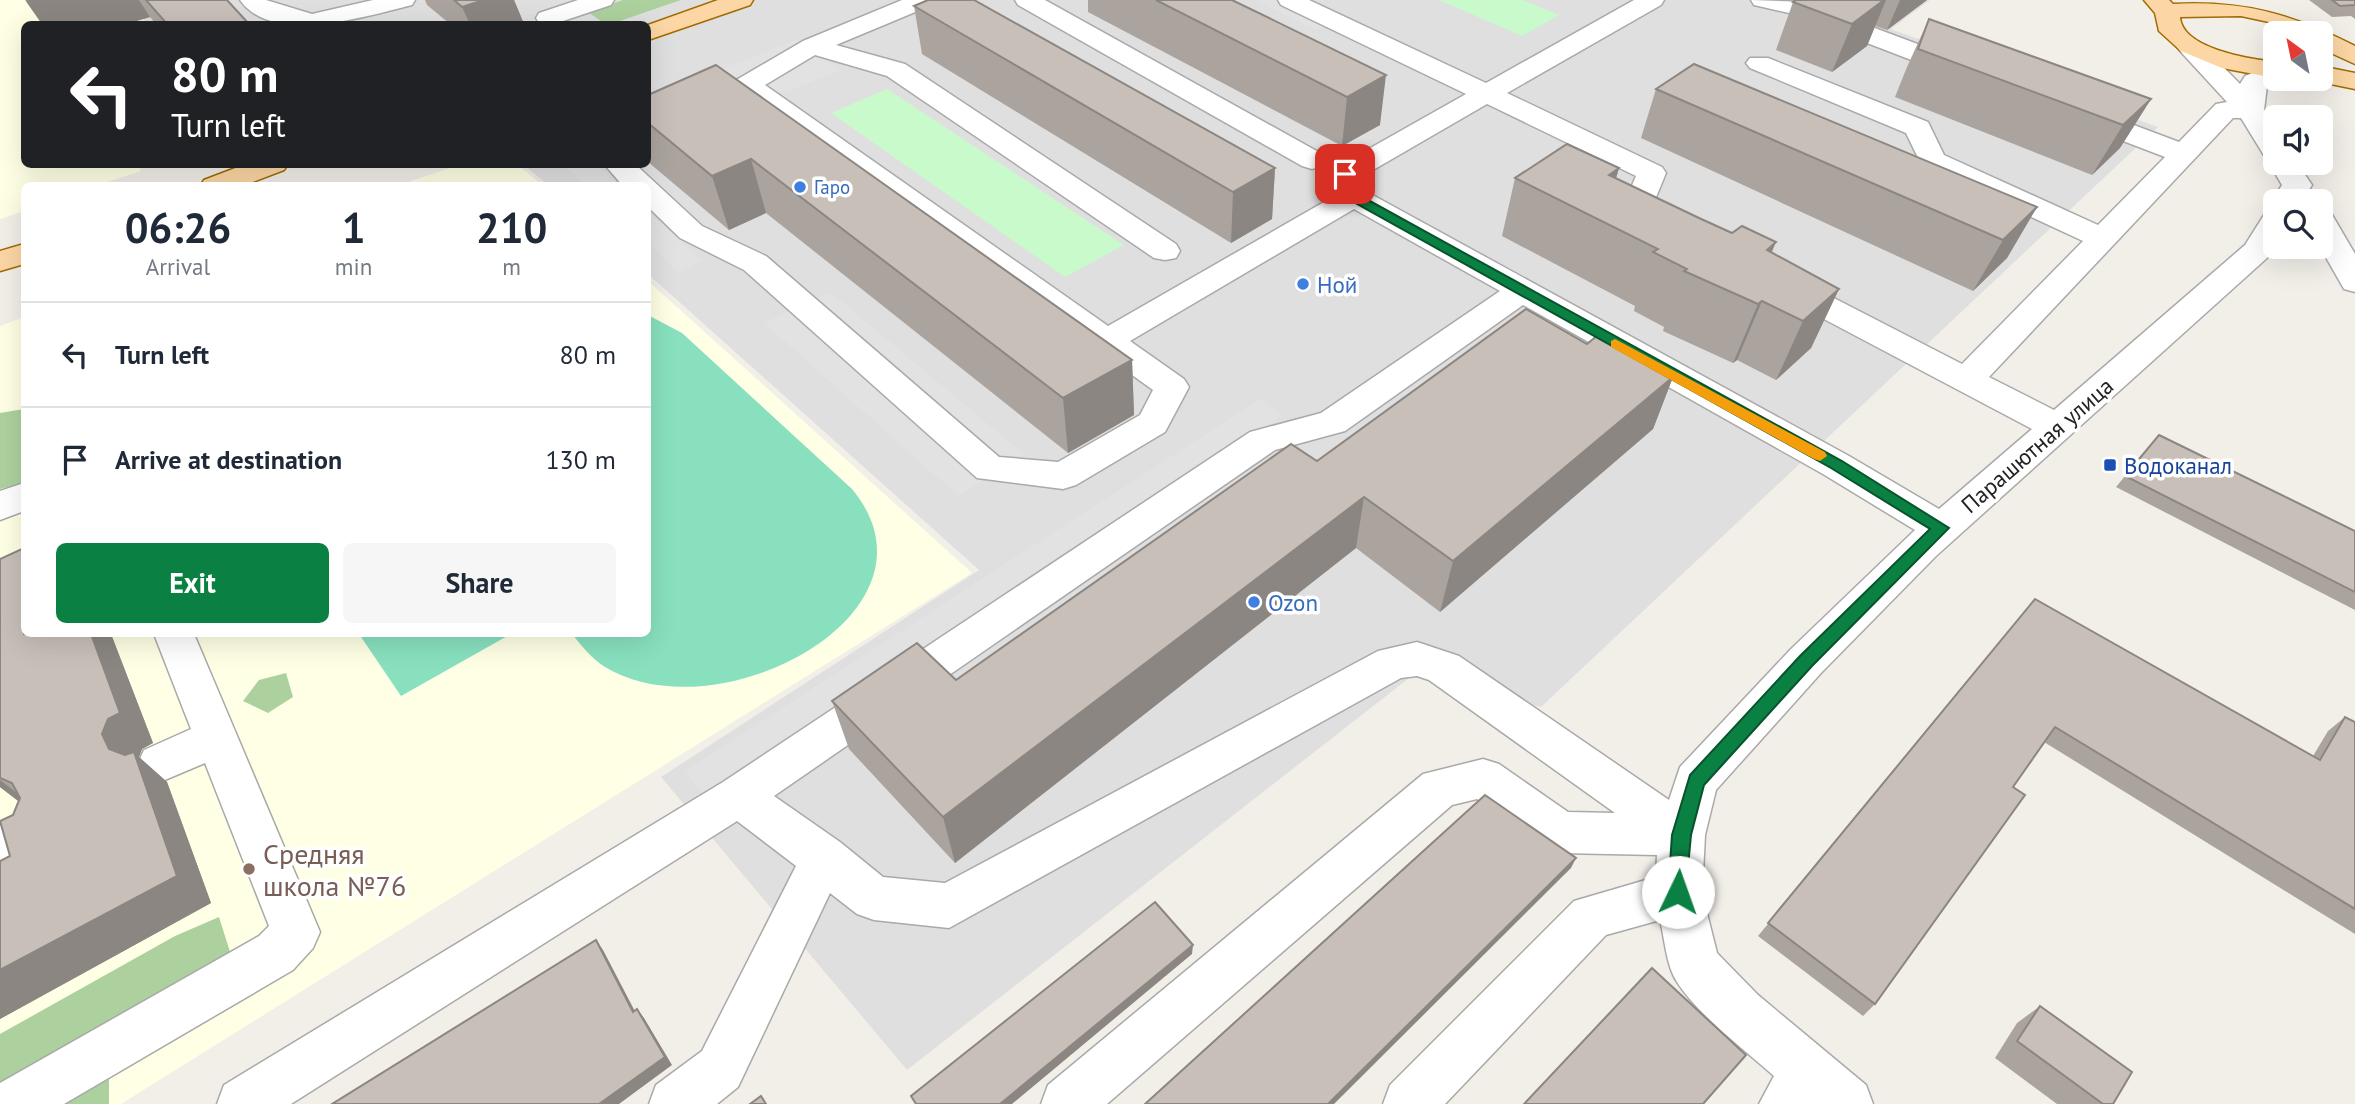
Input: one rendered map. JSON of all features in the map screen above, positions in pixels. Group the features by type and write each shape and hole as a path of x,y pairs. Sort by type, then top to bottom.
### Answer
{"main road":[{"path":"651,32 741,0"},
{"path":"2263,69 2232,63 2190,47 2168,26 2162,6 2204,2 2243,4 2290,21"},
{"path":"2333,47 2355,56"},
{"path":"2333,77 2355,81"},
{"path":"225,182 263,168"},
{"path":"0,262 21,254"}],"street":[{"path":"252,0 260,8 308,21"},
{"path":"316,21 403,0"},
{"path":"529,0 551,21 602,0"},
{"path":"651,124 747,85 812,47 923,0"},
{"path":"1027,0 1312,160"},
{"path":"1290,0 1652,173 1636,211 1686,236"},
{"path":"1652,0 1345,174 1354,197 1520,292 1836,465 1941,528"},
{"path":"1763,0 1796,7 1989,80"},
{"path":"812,47 896,70 1165,251"},
{"path":"2190,47 2250,110 2263,131"},
{"path":"1759,63 1918,128 1932,160 2101,238"},
{"path":"2250,110 2254,82 2263,77"},
{"path":"651,195 691,232 755,263 990,469 1063,476 1153,423 1172,387 747,85"},
{"path":"2053,104 2181,153"},
{"path":"1968,378 2181,153 2226,110 2250,110"},
{"path":"622,168 636,182"},
{"path":"1108,341 1354,197"},
{"name":"Парашютная улица","path":"1814,1094 1695,966 1678,892 1682,835 1696,781 1806,661 1941,528 2059,428 2256,251 2263,240"},
{"path":"2333,242 2355,282"},
{"path":"1760,273 1968,378 2059,428"},
{"path":"243,1104 739,796 1263,441 1333,422 1520,292"},
{"path":"0,506 21,497"},
{"path":"14,1104 276,953 296,932 175,637"},
{"path":"739,796 874,898 949,906 1393,663 1417,659 1444,668 1682,835"},
{"path":"160,763 216,738"},
{"path":"1067,1104 1439,788 1483,778 1560,832 1682,835"},
{"path":"674,1104 720,1069 824,858"},
{"path":"1409,1104 1591,917 1678,892"}],"shaded area":[{"path":"0,0 26,0 40,21 21,21 21,168 139,168 141,171 107,182 21,182 21,212 0,219"},
{"path":"126,0 1930,0 1891,29 2158,127 1541,707 1413,675 907,1070 661,777 979,570 651,277 651,182 544,182 528,168 651,168 651,21 144,21"},
{"path":"1254,0 1279,0 1328,24 1316,30"},
{"path":"796,40 840,70 651,148 651,97"},
{"path":"450,168 522,168 538,182 408,182"},
{"path":"566,168 599,168 616,182 583,182"},
{"path":"651,214 702,261 678,272 651,247"},
{"name":"Средняя школа №76","path":"651,284 972,573 121,1104 0,1104 0,326 21,318 21,637 651,637"},
{"path":"830,292 1025,455 996,461 810,302"},
{"path":"791,310 985,479 958,496 764,323"},
{"path":"1260,399 1282,415 705,797 685,771"}],"green space":[{"path":"623,0 681,0 620,21 601,21 588,12"},
{"path":"1439,0 1523,0 1559,15 1522,36"},
{"path":"887,89 1124,245 1065,277 831,113"},
{"path":"651,317 682,333 852,489 875,535 872,578 848,618 809,650 760,673 706,686 652,684 605,667 575,637 651,637"},
{"path":"21,410 21,484 0,489 0,413"},
{"path":"361,637 506,637 401,696"},
{"path":"286,673 293,697 268,713 243,701 259,680"},
{"path":"219,917 231,955 109,1066 109,1104 0,1104 0,1034 175,936"}],"building":[{"path":"146,0 227,0 246,21 164,21"},
{"path":"454,0 484,0 462,7"},
{"path":"928,0 974,0 1275,168 1233,192 914,6"},
{"path":"1156,0 1232,0 1386,75 1347,97"},
{"path":"1884,0 1852,24 1793,2"},
{"path":"2332,0 2355,0 2355,5 2340,6"},
{"path":"1929,19 2151,99 2123,125 1918,49"},
{"path":"1694,64 2037,207 2003,240 1656,89"},
{"path":"716,65 1132,360 1063,398 751,159 712,176 651,125 651,94"},
{"path":"1567,144 1619,168 1609,175 1699,218 1732,233 1742,226 1776,242 1767,250 1839,289 1803,321 1762,301 1758,304 1684,271 1687,269 1653,252 1658,249 1515,178"},
{"path":"1526,309 1587,344 1598,335 1673,377 1453,561 1364,497 943,817 832,701 917,643 956,680 1291,444 1317,461"},
{"path":"2159,435 2355,531 2355,592 2125,476"},
{"path":"21,549 21,637 92,637 120,713 108,719 102,734 109,749 125,755 134,752 177,876 0,970 0,861 10,856 0,821 13,815 20,798 12,783 0,778 0,559"},
{"path":"2035,599 2320,760 2345,717 2355,722 2355,909 2055,727 2013,787 2025,795 1875,1004 1768,923"},
{"path":"1485,795 1576,858 1328,1104 1145,1104"},
{"path":"1155,902 1193,945 1000,1104 916,1104 911,1096"},
{"path":"596,940 633,1012 637,1009 665,1057 599,1104 332,1104"},
{"path":"1652,968 1746,1055 1703,1104 1524,1104"},
{"path":"2040,1006 2132,1072 2113,1104 2103,1104 2017,1041"},
{"path":"761,1096 766,1104 750,1104"}],"slow traffic":[{"path":"1615,344 1820,456"}],"place":[{"name":"Гаро","path":"800,187"},
{"name":"Ной","path":"1303,284"},
{"name":"Водоканал","path":"2110,465"},
{"name":"Ozon","path":"1254,602"},
{"name":"Средняя школа №76","path":"249,869"}],"route":[{"path":"1345,174 1354,197 1520,292 1836,465 1941,528 1806,661 1696,781 1682,835 1678,892"}]}
